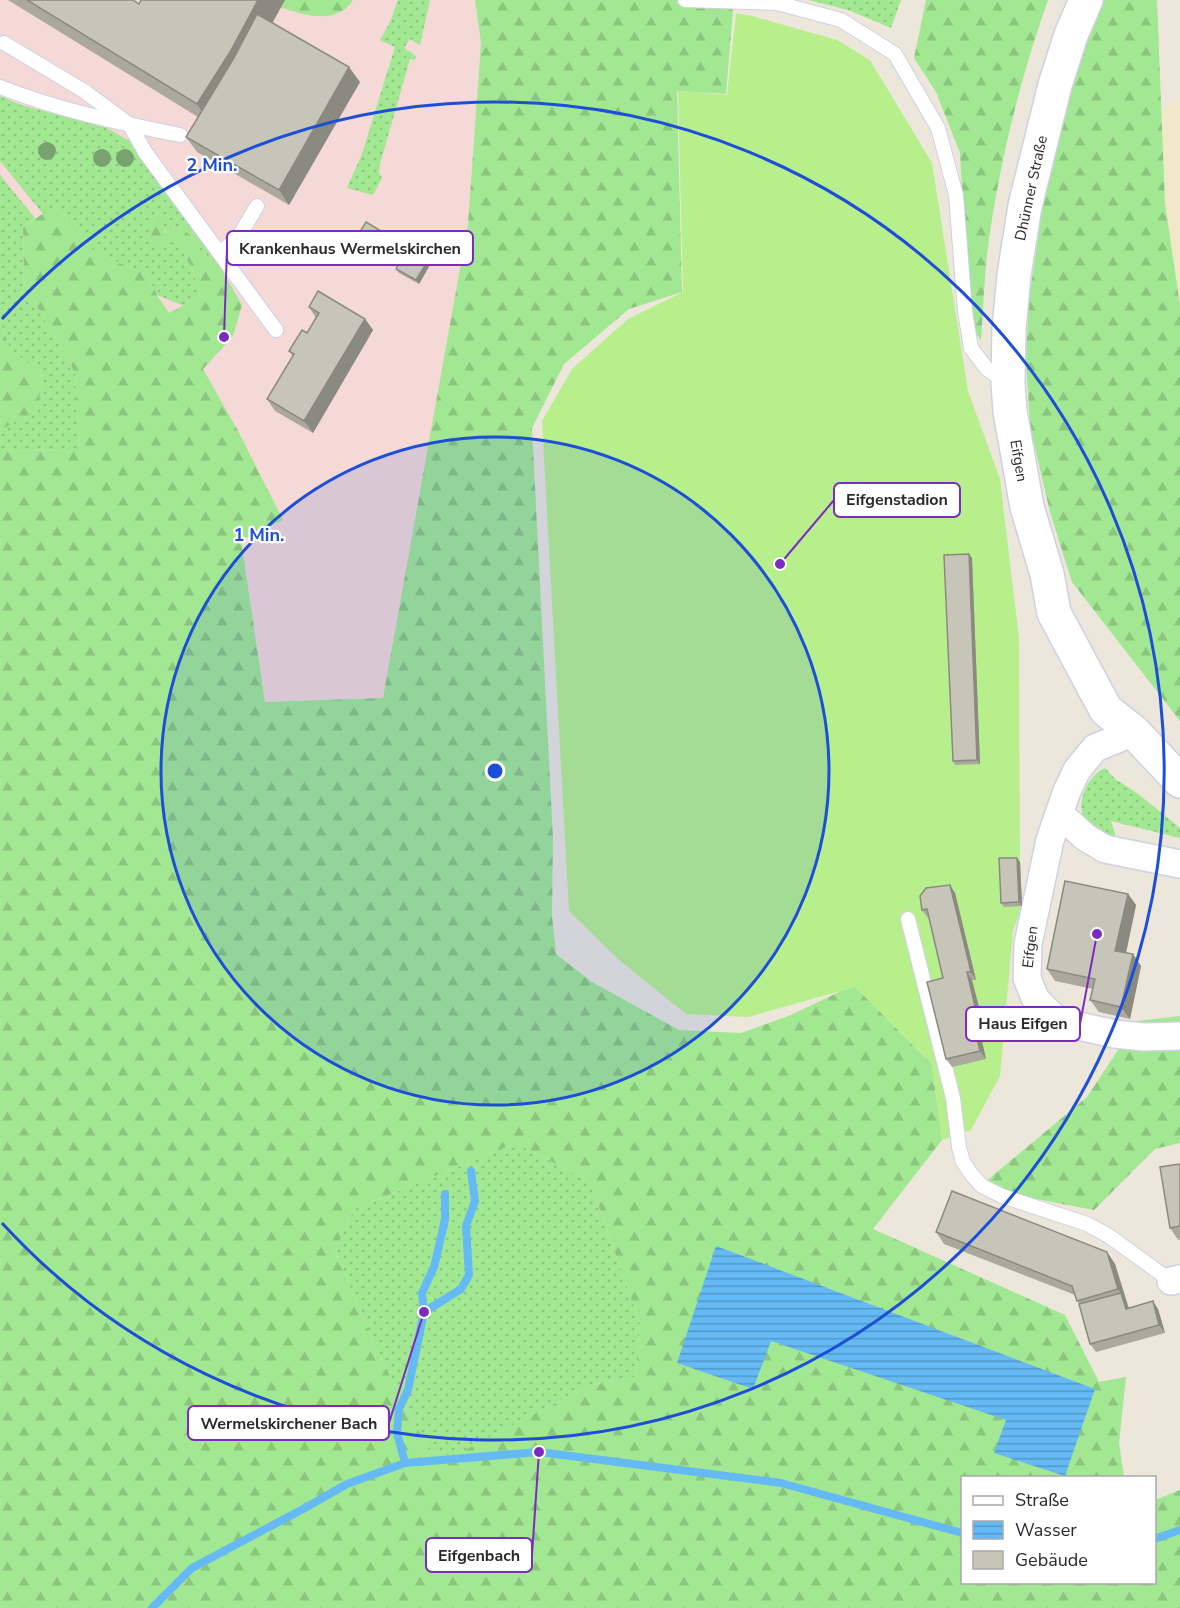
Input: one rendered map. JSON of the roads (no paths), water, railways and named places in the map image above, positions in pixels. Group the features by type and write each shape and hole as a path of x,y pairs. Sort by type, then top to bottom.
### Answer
{"main road":[{"name":"Dhünner Straße","path":"1008,383 1009,329 1014,275 1025,206 1055,85 1071,35 1086,0"},
{"name":"Eifgen","path":"1008,383 1010,411 1027,507 1047,574 1071,604 1124,704 1134,732 1180,781"}],"street":[{"name":"Eifgen","path":"1134,732 1095,748 1077,770 1067,791 1050,840 1029,944 1027,978 1035,998 1055,1018 1084,1028 1115,1034 1144,1037 1180,1036"},
{"path":"1060,814 1085,837 1105,849 1180,864"}],"lane":[{"path":"685,0 777,3 841,20 895,54 938,128 956,195 965,311 971,348 987,369 1008,383"},
{"path":"4,43 84,91 130,125 146,152 276,330"},
{"path":"0,87 60,107 180,135"},
{"path":"220,253 238,238 257,206"},
{"path":"908,919 953,1098 958,1147 963,1162 972,1175 982,1186 1002,1196 1087,1224 1176,1280"}],"water":[{"path":"716,1246 1095,1389 1065,1476 994,1453 1006,1420 771,1341 753,1389 677,1363"}],"waterway":[{"path":"424,1312 461,1289 469,1275 466,1226 475,1201 471,1171"},
{"path":"405,1463 397,1433 399,1409 408,1390 424,1312 422,1293 434,1267 445,1220 445,1194"},
{"path":"152,1608 192,1568 347,1484 405,1463 539,1452 781,1483 961,1533"},
{"path":"1156,1538 1180,1530"}],"place":[{"name":"Krankenhaus Wermelskirchen","path":"224,337"},
{"name":"Eifgenstadion","path":"780,564"},
{"name":"Haus Eifgen","path":"1097,934"},
{"name":"Wermelskirchener Bach","path":"424,1312"},
{"name":"Eifgenbach","path":"539,1452"}]}
